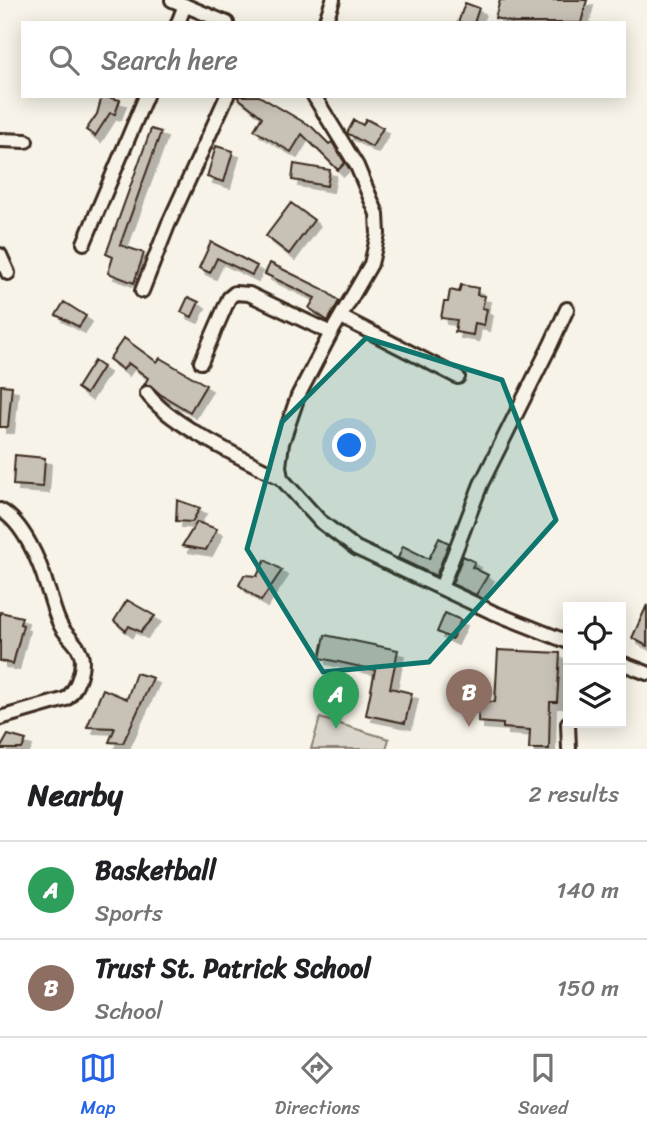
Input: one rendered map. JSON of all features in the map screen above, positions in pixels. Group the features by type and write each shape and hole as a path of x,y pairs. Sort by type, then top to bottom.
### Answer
{"street":[{"path":"172,0 222,21"},
{"path":"326,21 333,0"},
{"path":"179,21 185,5"},
{"path":"84,243 145,98"},
{"path":"142,291 168,225 226,98"},
{"path":"281,478 279,466 285,432 298,396 375,254 378,220 357,166 315,98"},
{"path":"0,139 26,141"},
{"path":"0,255 8,273"},
{"path":"201,362 229,298 235,293 249,294 331,333"},
{"path":"441,588 481,484 567,309"},
{"path":"341,317 458,377"},
{"path":"147,393 165,411 187,426 281,478 320,521 345,541 441,588 563,640"},
{"path":"0,510 20,528 38,562 61,627 77,645 82,657 74,691 66,699 0,718"},
{"path":"626,665 647,673"},
{"path":"568,728 569,749"}],"highlighted area":[{"path":"366,338 502,380 556,520 429,662 323,672 247,549 282,422"}],"shaded area":[{"path":"320,718 389,739 386,749 311,749"}],"building":[{"path":"500,0 587,0 582,21 506,21 495,18"},
{"path":"465,3 479,8 475,21 459,21"},
{"path":"101,98 120,100 115,114 110,113 95,136 86,130 97,114"},
{"path":"238,98 262,98 312,127 329,144 332,142 345,163 338,170 302,134 291,152 254,130 262,117"},
{"path":"366,119 383,128 372,147 347,133 354,120 363,125"},
{"path":"151,129 161,132 120,245 144,253 134,283 108,273 113,257 106,254"},
{"path":"216,146 233,151 224,182 207,177"},
{"path":"294,164 330,170 327,186 292,180"},
{"path":"291,203 314,220 289,254 266,236"},
{"path":"211,242 257,266 252,275 217,258 210,273 199,268"},
{"path":"270,263 323,289 339,301 328,321 309,308 315,298 265,274"},
{"path":"461,285 478,288 477,295 485,296 482,308 487,309 484,325 475,323 473,335 455,332 457,320 441,318 450,290 459,292"},
{"path":"188,297 199,302 192,317 181,312"},
{"path":"64,302 86,316 79,327 56,315"},
{"path":"124,338 157,362 160,358 206,385 190,412 150,385 144,385 148,378 128,363 123,370 109,359"},
{"path":"94,361 103,367 86,394 77,388"},
{"path":"1,385 12,386 8,427 0,427"},
{"path":"15,455 45,458 43,487 13,485"},
{"path":"177,500 200,508 192,522 176,521"},
{"path":"197,522 217,529 206,550 182,546"},
{"path":"439,538 449,543 436,576 398,558 403,546 429,559"},
{"path":"463,556 475,562 472,567 488,575 476,595 452,584"},
{"path":"265,560 282,570 261,601 239,585 244,575 257,576"},
{"path":"127,600 155,616 141,632 129,626 126,631 114,621"},
{"path":"647,605 647,646 632,638"},
{"path":"0,612 22,617 20,624 23,625 13,664 0,661"},
{"path":"445,613 461,620 452,639 437,632"},
{"path":"325,635 398,650 390,688 412,693 405,723 366,715 375,670 320,658"},
{"path":"498,650 560,653 557,702 550,702 549,749 529,749 530,730 503,728 503,724 478,722 479,701 495,702"},
{"path":"136,673 153,678 123,743 109,742 115,728 87,727 103,689 127,699"},
{"path":"8,735 26,740 22,749 0,749"}],"place":[{"name":"Trust St. Patrick School","path":"469,727"},
{"name":"Basketball","path":"336,729"}]}
